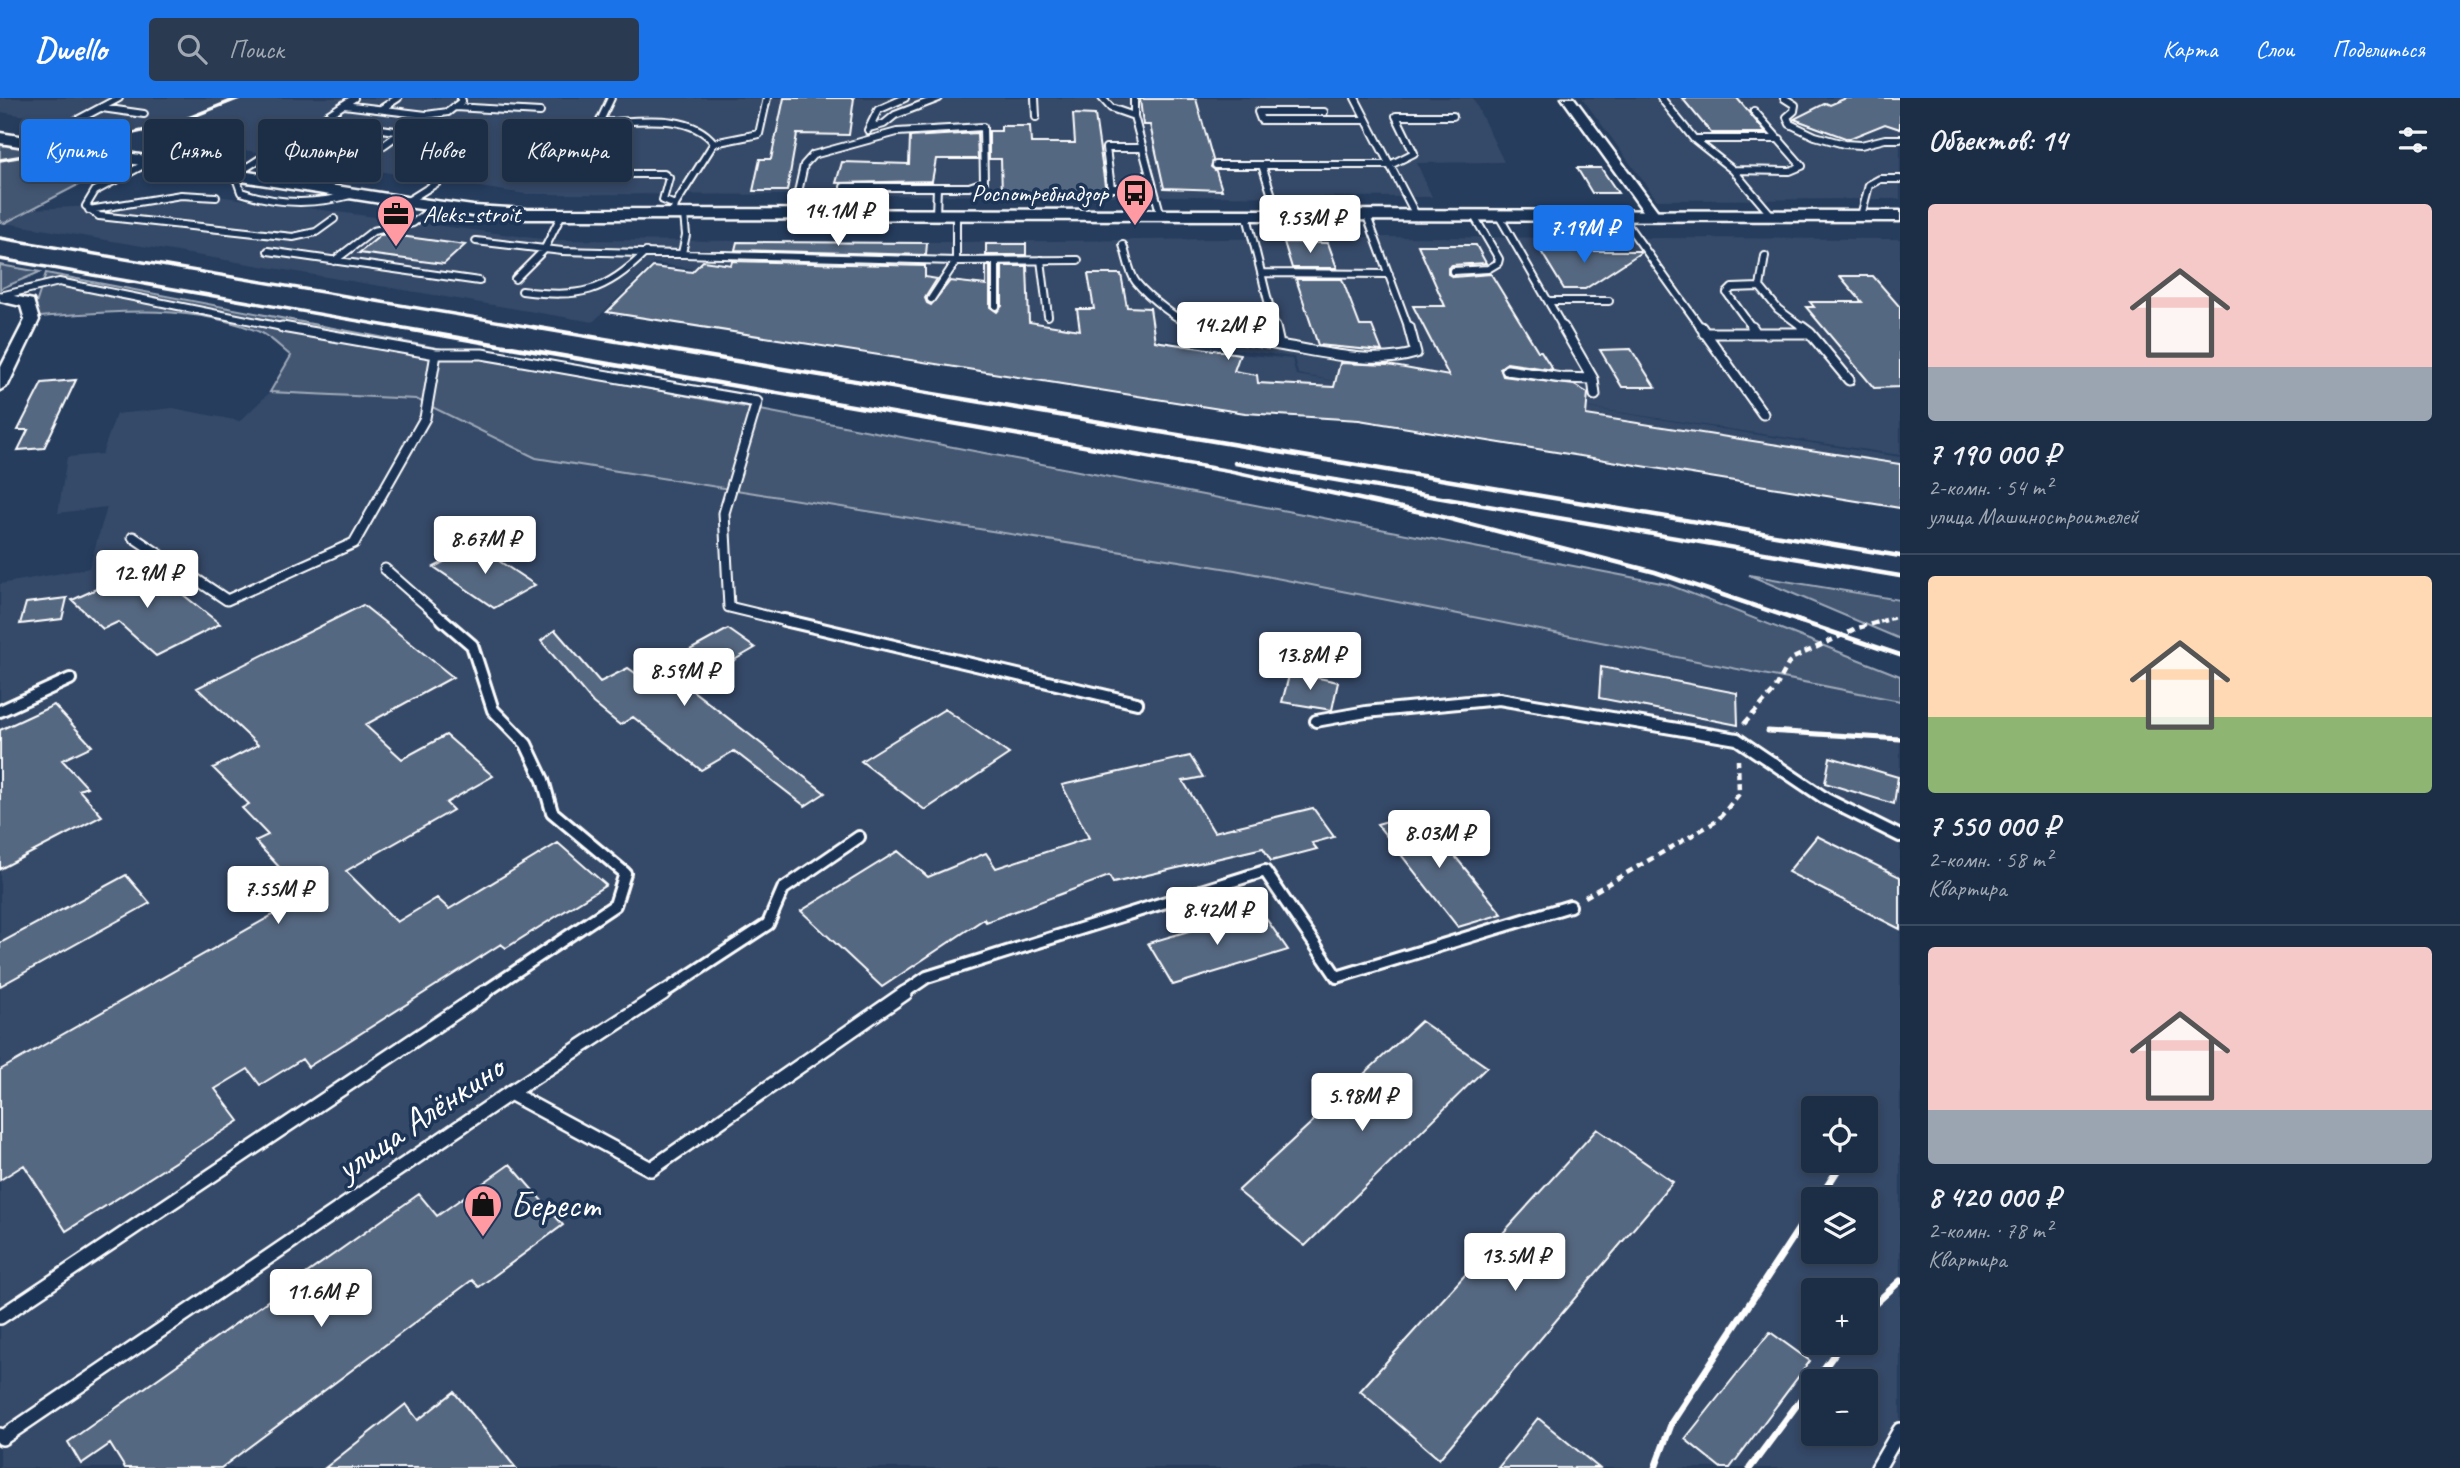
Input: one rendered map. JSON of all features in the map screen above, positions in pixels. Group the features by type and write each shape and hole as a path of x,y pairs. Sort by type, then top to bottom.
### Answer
{"main road":[{"path":"0,138 21,142"},
{"path":"244,177 482,212 562,214 678,212 1279,217 1900,216"}],"street":[{"path":"1568,98 1654,216"},
{"path":"0,296 27,303 32,320 0,385"}],"lane":[{"path":"81,119 119,98"},
{"path":"322,119 354,98"},
{"path":"381,109 398,98"},
{"path":"344,104 426,115 448,112 462,101 461,98"},
{"path":"601,119 611,98"},
{"path":"714,143 759,134 767,98"},
{"path":"863,139 878,110 905,98"},
{"path":"869,128 884,124 895,115 939,98"},
{"path":"1035,98 1036,117"},
{"path":"1102,98 1104,103 1121,113 1134,116"},
{"path":"1133,98 1134,116 1161,216"},
{"path":"1355,98 1417,217"},
{"path":"1661,98 1695,139 1733,170 1772,216"},
{"path":"1784,98 1795,105 1794,111 1787,117 1790,124 1841,143 1860,145 1886,137 1900,139"},
{"path":"455,107 540,112"},
{"path":"102,108 144,114"},
{"path":"1733,170 1790,171 1800,168 1801,163 1754,111"},
{"path":"1324,112 1258,112 1261,120 1366,120"},
{"path":"420,119 426,115"},
{"path":"1216,165 1390,165 1413,153 1396,116 1453,116"},
{"path":"632,122 689,125 706,131 714,143"},
{"path":"793,215 804,165 813,155 863,139 912,130 982,127 984,182 969,187 844,187"},
{"path":"322,189 395,137"},
{"path":"1695,139 1780,139"},
{"path":"678,212 714,143"},
{"path":"1143,148 1106,148 1111,188 1153,188"},
{"path":"144,165 95,191 86,205 89,210 99,216 293,237 316,232 334,219"},
{"path":"1262,165 1279,217"},
{"path":"1861,216 1869,185 1880,179 1898,179 1898,170"},
{"path":"632,174 664,174 669,178 663,200 678,212 686,235 682,253"},
{"path":"237,182 241,192 254,197 316,203 354,194"},
{"path":"406,202 438,182"},
{"path":"936,215 937,187"},
{"path":"89,210 181,195 216,197"},
{"path":"334,261 373,231 413,223 435,206"},
{"path":"515,279 544,250 562,214"},
{"path":"931,299 956,261 956,215"},
{"path":"1247,216 1279,345"},
{"path":"1124,245 1135,281 1158,303 1189,326 1211,333 1279,345 1382,358 1406,357 1416,353 1417,349 1367,216"},
{"path":"1453,271 1488,269 1498,263 1499,259 1474,216"},
{"path":"1499,216 1592,379 1595,395"},
{"path":"1622,216 1763,414"},
{"path":"476,241 544,250 956,261 1078,260"},
{"path":"268,251 479,281"},
{"path":"522,291 558,293 602,286 617,279 646,252"},
{"path":"1765,256 1760,287 1778,309 1810,333 1849,380"},
{"path":"1041,260 1048,316"},
{"path":"996,261 996,306"},
{"path":"1261,273 1390,274"},
{"path":"0,296 59,282 264,324 436,354 482,354 757,402 724,513 729,607 1137,703"},
{"path":"1756,333 1727,293 1732,288 1760,287"},
{"path":"1548,301 1609,301"},
{"path":"1703,333 1810,333"},
{"path":"133,537 227,600 354,543 425,418 436,354"},
{"path":"1507,370 1562,378 1592,379"},
{"path":"0,1317 615,905 625,873 552,812 543,780 526,744 493,710 472,645 385,569"},
{"path":"0,711 70,678"},
{"path":"1316,721 1366,712 1499,699 1737,739 1826,799 1900,836"},
{"name":"улица Алёнкино","path":"0,1436 2,1438 510,1093 768,924 783,889 859,836"},
{"path":"510,1093 651,1169 927,977 1265,872 1336,977 1570,906"},
{"path":"1878,1468 1900,1430"}],"path":[{"path":"1570,906 1717,821 1739,794 1737,739 1744,724 1774,691 1791,659 1858,628 1900,616"}],"shaded area":[{"path":"0,98 1473,98 1504,162 1417,163 1432,197 525,194 448,182 488,182 488,119 395,119 395,174 381,172 381,119 258,119 258,152 244,150 244,119 144,119 144,134 130,132 130,119 45,119 0,112"},
{"path":"1582,98 1900,98 1900,199 1657,200"},
{"path":"0,145 21,148 21,182 84,182 5,223 0,222"},
{"path":"180,191 549,240 956,242 1375,237 1900,239 1900,455 1474,390 1900,457 1900,508 1359,420 1245,413 607,312 653,267 1240,354 1292,359 1296,375 1341,382 1298,374 1294,357 1069,327 654,263 593,322 5,223 31,209 93,206"},
{"path":"0,265 40,272 0,289"},
{"path":"46,273 1667,584 1900,676 1900,701 1235,570 536,458 416,399 270,392 291,356 266,335 236,323 181,313 153,312 40,317 35,307"},
{"path":"270,392 416,399 536,458 1235,570 1900,701 1900,1468 0,1468 0,584 89,568 107,507 58,513 67,457 102,454 116,414 173,408 240,421"},
{"path":"1749,575 1900,600 1900,639"}],"building":[{"path":"784,98 854,98 849,135 797,134 787,191 753,191 760,159 771,159"},
{"path":"1682,98 1737,98 1766,133 1711,133"},
{"path":"1846,98 1900,98 1900,129 1885,124 1848,139 1794,119 1826,103 1830,105"},
{"path":"1140,99 1196,99 1213,160 1211,167 1216,171 1222,190 1164,188 1150,125 1143,125"},
{"path":"1073,114 1095,115 1106,192 1002,193 1001,159 989,159 989,131 1001,131 1001,126 1030,126 1031,143 1075,143"},
{"path":"977,133 978,159 936,159 932,181 836,183 842,162 909,164 910,137"},
{"path":"1577,168 1601,168 1618,193 1592,193"},
{"path":"386,234 465,245 444,264 359,253"},
{"path":"737,242 927,243 926,255 735,250"},
{"path":"1284,242 1328,243 1337,268 1292,268"},
{"path":"986,244 1026,244 1026,255 986,255"},
{"path":"1418,245 1476,245 1486,263 1452,265 1448,268 1448,274 1453,277 1491,274 1538,351 1541,351 1553,370 1507,363 1500,368 1503,376 1574,385 1588,393 1586,415 1900,464 1900,508 1359,420 1245,413 607,312 653,267 692,272 703,261 731,265 732,261 925,266 925,277 937,279 925,298 931,305 950,281 986,285 986,266 990,266 990,307 997,312 1002,306 1002,266 1027,266 1029,322 1080,330 1077,309 1094,309 1088,274 1121,274 1127,307 1150,308 1155,341 1240,354 1234,371 1257,375 1258,383 1334,387 1340,363 1388,365 1449,376 1413,306 1445,306"},
{"path":"1539,248 1640,253 1585,289 1564,289"},
{"path":"1840,276 1873,276 1900,307 1900,387 1874,388 1806,307 1814,307 1810,302 1862,302"},
{"path":"1296,279 1342,279 1360,326 1372,326 1382,351 1318,345"},
{"path":"1631,349 1655,387 1622,387 1600,350"},
{"path":"76,380 44,448 18,450 28,430 18,430 42,383"},
{"path":"475,545 535,585 494,608 434,567"},
{"path":"149,565 220,624 156,656 118,622 103,629 72,600"},
{"path":"67,598 62,619 20,624 26,603"},
{"path":"363,605 453,677 365,725 402,759 446,735 493,776 446,803 453,810 346,871 397,922 437,898 449,909 558,843 606,885 506,948 501,944 308,1067 302,1059 260,1085 248,1069 215,1089 239,1121 66,1231 24,1165 0,1180 0,1070 306,896 255,841 268,835 242,808 249,804 213,768 258,745 197,688"},
{"path":"728,629 755,648 688,687 825,793 805,806 734,751 701,770 633,717 620,725 593,703 541,641 555,630 600,682 628,668 641,677"},
{"path":"1601,667 1737,693 1738,725 1599,698"},
{"path":"1290,672 1338,682 1332,710 1282,702"},
{"path":"54,705 92,746 62,760 87,787 79,790 102,816 0,869 0,730"},
{"path":"945,709 1009,754 925,810 861,761"},
{"path":"1190,756 1203,777 1183,781 1214,832 1313,808 1334,837 1312,843 1317,849 1271,861 1263,848 1113,883 1109,876 986,922 984,919 882,987 801,911 898,851 928,877 986,853 996,868 1089,838 1062,785"},
{"path":"1830,757 1898,777 1894,804 1825,783"},
{"path":"1419,812 1502,914 1458,927 1377,824"},
{"path":"1817,836 1900,877 1900,929 1788,872"},
{"path":"126,875 150,903 0,986 0,943"},
{"path":"1260,910 1288,950 1173,985 1148,943"},
{"path":"1421,1021 1487,1067 1305,1246 1238,1191"},
{"path":"1597,1129 1673,1182 1439,1459 1360,1391"},
{"path":"510,1164 563,1225 479,1287 472,1280 221,1468 125,1468 110,1444 81,1464 68,1442 419,1194 437,1216"},
{"path":"1770,1332 1810,1361 1801,1369 1801,1373 1730,1468 1721,1468 1685,1439"},
{"path":"454,1392 516,1468 325,1468 406,1404 418,1420"},
{"path":"1538,1418 1599,1468 1498,1468"}],"railway":[{"path":"0,160 65,149 176,123 239,98"},
{"path":"0,238 543,329"},
{"path":"0,259 405,329"},
{"path":"395,327 1228,471 1435,515 1655,572 1802,622"},
{"path":"533,327 1900,556"},
{"path":"1235,463 1900,576"},
{"path":"1796,620 1900,655"},
{"path":"1768,731 1900,739"},
{"path":"1827,1187 1836,1173"},
{"path":"1655,1468 1672,1422 1801,1225"},
{"path":"1878,1301 1900,1281"},
{"path":"1824,1369 1834,1355"},
{"path":"1750,1468 1801,1399"}],"place":[{"name":"Роспотребнадзор","path":"1135,227"},
{"name":"Aleks_stroit","path":"396,248"},
{"name":"Берест","path":"483,1238"}]}
